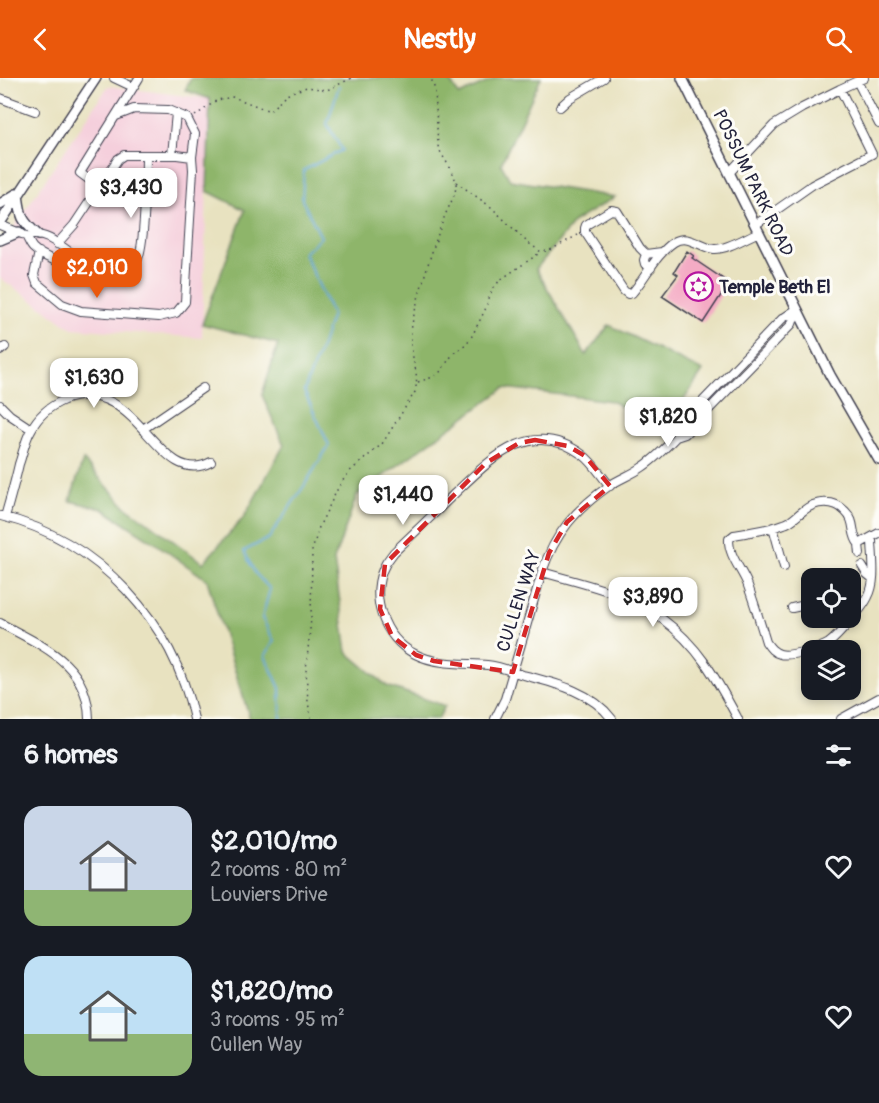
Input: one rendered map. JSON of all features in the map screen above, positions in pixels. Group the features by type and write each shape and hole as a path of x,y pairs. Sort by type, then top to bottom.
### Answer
{"main road":[{"path":"0,224 96,78"},
{"name":"POSSUM PARK ROAD","path":"682,78 839,392 879,460"},
{"path":"0,204 20,193"},
{"path":"20,193 21,213 26,224 38,235"},
{"path":"0,240 22,234"}],"street":[{"path":"99,187 80,173 136,81 114,78"},
{"path":"560,107 570,98 604,78"},
{"path":"729,173 774,125 802,108 861,80 878,119"},
{"path":"646,254 616,210 611,210 586,225 585,232 624,291 628,294 632,293 662,252 675,241 688,239 718,249 757,229 812,185 876,152 840,89"},
{"path":"0,98 35,111"},
{"path":"39,252 34,274 37,283 62,304 81,310 159,317 176,313 185,302 195,134 187,118 168,110 134,109 116,116"},
{"path":"172,155 176,113"},
{"path":"57,244 74,225 118,159 124,155 192,157"},
{"path":"22,234 39,252 81,268 95,266 122,268 136,262 139,258 144,207 146,155"},
{"path":"0,224 22,234 38,235 49,239 95,266"},
{"path":"646,254 662,252"},
{"path":"646,254 645,264 651,268"},
{"name":"CULLEN WAY","path":"495,719 505,699 542,572 549,553 567,522 610,486 655,458 675,437 678,427 782,319 797,309"},
{"path":"143,429 203,388"},
{"path":"194,719 184,682 167,646 141,607 125,588 72,545 52,535 2,517 31,429 51,407 68,399 84,396 103,398 118,405 132,416 164,452 180,463 201,466 211,462"},
{"path":"0,405 10,416 31,429"},
{"path":"610,486 585,456 568,446 536,440 519,443 486,463 394,552 380,579 378,594 384,623 392,636 416,655 434,661 491,666 557,684 580,693 597,704 612,719"},
{"path":"843,628 828,644 820,647 786,656 772,650 766,642 746,581 731,551 729,539 734,535 786,524 814,504 831,503 841,506 851,518 860,554"},
{"path":"772,527 784,567"},
{"path":"859,544 875,536"},
{"path":"861,607 868,599 872,588 875,536"},
{"path":"862,566 872,578"},
{"path":"542,572 635,602 668,623 693,646 705,662 738,719"},
{"path":"792,608 801,606"},
{"path":"0,623 50,651 70,668 78,678 86,696 89,719"},
{"path":"841,719 879,698"},
{"path":"857,710 861,719"}],"path":[{"path":"192,119 218,100 233,97 270,111 286,93 308,87 327,90 352,78"},
{"path":"311,719 306,670 311,619 312,551 339,486 349,472 382,444 415,392 417,372 411,344 413,322 440,230 455,190 456,182 453,174 440,154 438,146 435,90 431,78"},
{"path":"456,182 491,207 541,252"},
{"path":"417,382 440,372 453,354 466,344 485,310 492,290 500,280 541,252 550,250 585,232"}],"highlighted area":[{"path":"535,440 568,446 585,456 610,486 567,522 549,553 513,672 434,661 416,655 392,636 380,609 385,564 486,463 519,443"}],"shaded area":[{"path":"108,86 210,99 202,338 72,328 0,278 0,248"}],"green space":[{"path":"191,78 448,78 459,95 497,78 541,78 501,164 510,180 615,197 575,221 536,269 586,355 609,325 703,371 662,433 612,401 505,388 357,495 334,560 347,652 387,686 445,706 438,719 250,719 207,580 103,509 70,501 83,460 126,507 203,563 244,517 284,445 262,395 278,344 202,324 245,210 207,191 210,99 185,90"}],"building":[{"name":"Temple Beth El","path":"687,251 694,256 692,258 729,283 703,323 662,296 678,275 674,272"}],"waterway":[{"path":"281,719 280,688 265,656 274,641 262,618 270,589 255,573 244,551 269,538 329,445 304,391 332,314 304,253 321,237 302,200 304,170 342,150 327,124 339,86"}],"place":[{"name":"Temple Beth El","path":"698,287"}]}
